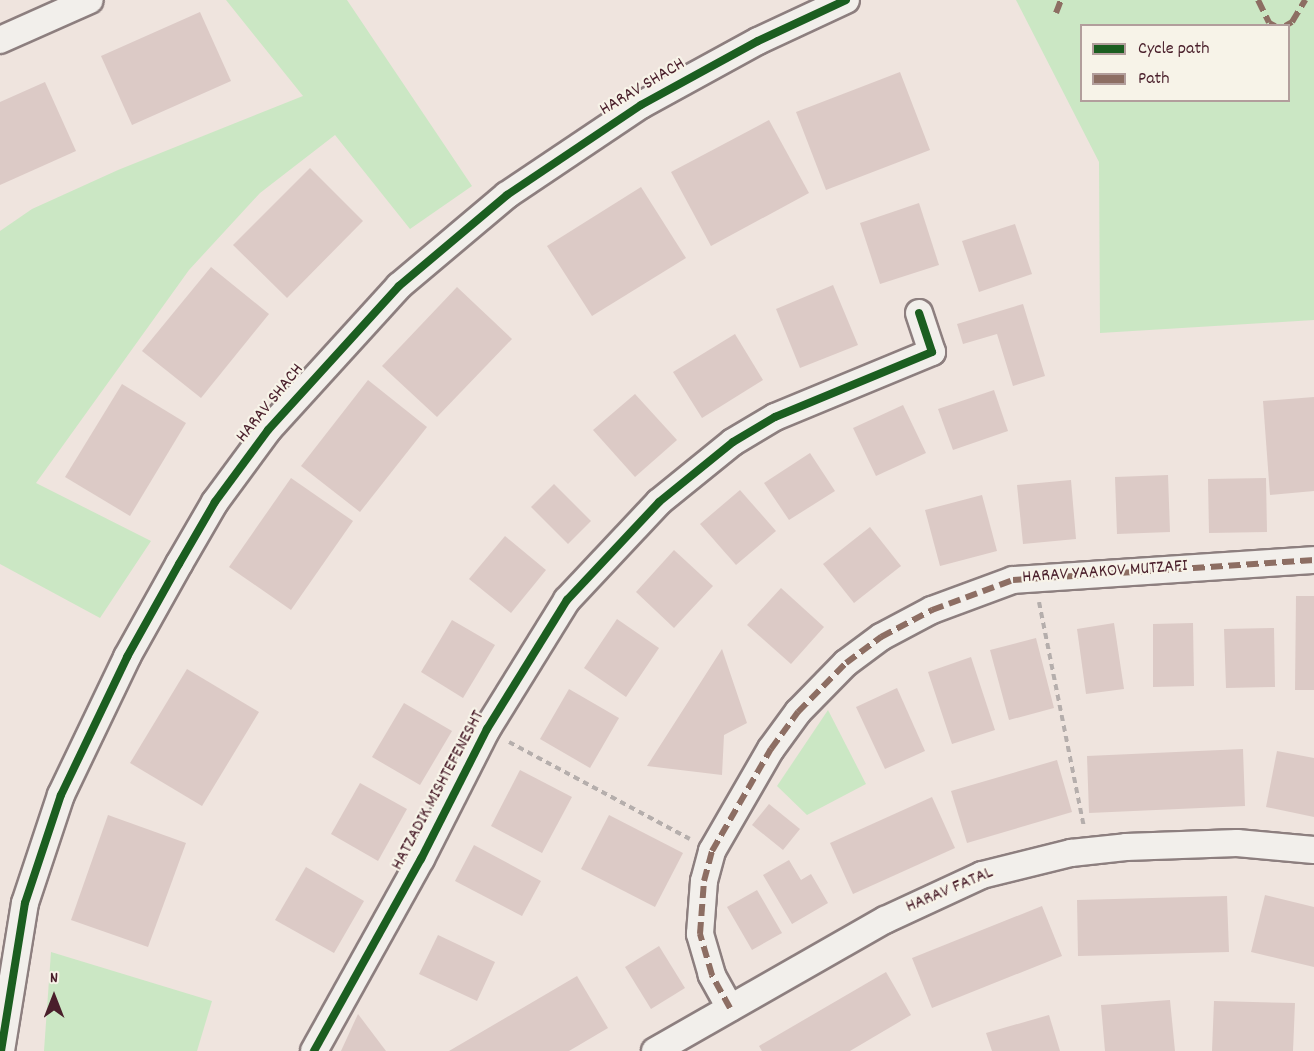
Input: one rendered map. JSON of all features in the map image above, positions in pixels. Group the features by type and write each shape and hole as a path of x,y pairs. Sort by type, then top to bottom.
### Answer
{"street":[{"path":"0,40 90,0"},
{"name":"HARAV SHACH","path":"1,1051 25,903 61,795 117,678 179,564 215,502 268,430 399,286 507,195 641,105 758,41 846,0"},
{"name":"HATZADIK MISHTEFENESHT","path":"314,1051 421,859 487,729 567,600 633,527 725,449 775,417 932,352 919,313"},
{"name":"HARAV YAAKOV MUTZAFI","path":"730,1008 712,975 700,934 704,880 712,851 771,749 798,712 846,663 881,637 932,610 1013,580 1314,560"},
{"name":"HARAV FATAL","path":"655,1051 936,894 982,874 1089,851 1179,843 1314,850"}],"path":[{"path":"1034,577 1089,851"},
{"path":"487,729 712,851"}],"green space":[{"path":"226,0 347,0 472,186 410,229 335,135 260,193 189,270 36,483 151,541 100,618 0,564 0,231 32,209 118,170 303,96"},
{"path":"1016,0 1314,0 1314,320 1100,333 1099,162"},
{"path":"828,710 866,784 807,815 777,786"},
{"path":"51,952 212,1001 197,1051 44,1051"}],"building":[{"path":"200,12 231,81 132,125 101,56"},
{"path":"900,72 930,150 826,190 796,112"},
{"path":"45,82 76,151 0,185 0,102"},
{"path":"769,120 809,193 711,246 671,172"},
{"path":"310,168 363,221 287,298 233,245"},
{"path":"641,187 686,258 592,316 547,246"},
{"path":"919,203 939,265 880,284 860,223"},
{"path":"1015,224 1032,274 979,292 962,241"},
{"path":"211,267 269,314 201,398 142,351"},
{"path":"833,285 858,345 800,368 776,309"},
{"path":"457,287 512,339 437,417 382,366"},
{"path":"1023,304 1045,376 1013,386 997,334 963,344 957,324"},
{"path":"735,334 763,380 702,418 673,372"},
{"path":"368,380 427,427 360,512 301,466"},
{"path":"122,384 186,423 130,516 65,477"},
{"path":"994,390 1008,431 953,450 938,409"},
{"path":"635,394 677,440 635,477 593,430"},
{"path":"1314,397 1314,491 1270,495 1263,401"},
{"path":"903,405 926,453 876,476 853,428"},
{"path":"810,453 835,491 789,520 764,483"},
{"path":"1168,475 1170,532 1117,534 1115,477"},
{"path":"291,478 353,521 291,610 229,567"},
{"path":"1266,478 1267,532 1209,533 1208,479"},
{"path":"1071,480 1076,539 1023,544 1017,485"},
{"path":"554,484 591,521 568,544 531,507"},
{"path":"740,490 776,531 736,565 700,524"},
{"path":"982,495 997,551 940,566 925,510"},
{"path":"870,527 901,566 854,603 823,564"},
{"path":"505,536 546,570 511,613 469,579"},
{"path":"674,550 713,586 674,628 636,592"},
{"path":"781,588 824,627 791,664 747,625"},
{"path":"1296,596 1314,596 1314,690 1295,690"},
{"path":"617,619 659,648 626,697 584,668"},
{"path":"452,620 495,645 463,698 421,672"},
{"path":"1114,623 1124,689 1086,694 1077,629"},
{"path":"1193,623 1194,686 1153,687 1153,624"},
{"path":"1274,628 1275,687 1226,688 1224,629"},
{"path":"1036,638 1054,708 1009,720 990,650"},
{"path":"722,649 747,723 724,735 722,775 647,766"},
{"path":"971,657 995,730 952,744 928,672"},
{"path":"187,669 259,712 202,806 130,763"},
{"path":"897,688 925,751 885,769 856,707"},
{"path":"569,689 619,718 590,768 540,739"},
{"path":"404,703 452,731 420,785 372,757"},
{"path":"1243,749 1245,806 1089,813 1087,756"},
{"path":"1277,751 1314,758 1314,817 1266,807"},
{"path":"1057,760 1072,812 967,843 951,791"},
{"path":"520,770 572,797 542,853 491,826"},
{"path":"360,783 407,809 378,861 331,834"},
{"path":"932,797 955,848 853,894 830,843"},
{"path":"769,804 800,829 783,850 752,825"},
{"path":"108,815 186,843 148,947 71,920"},
{"path":"609,815 683,853 655,907 581,869"},
{"path":"474,845 541,881 522,916 455,881"},
{"path":"789,860 801,880 811,874 828,903 792,924 763,875"},
{"path":"306,867 364,901 334,953 275,920"},
{"path":"757,890 782,933 752,950 727,907"},
{"path":"1265,895 1314,907 1314,967 1251,952"},
{"path":"1227,896 1229,952 1078,956 1077,900"},
{"path":"1042,906 1062,956 932,1008 912,958"},
{"path":"438,935 495,962 477,1001 419,974"},
{"path":"659,946 685,988 651,1009 625,967"},
{"path":"886,972 911,1015 850,1051 762,1051 759,1046"},
{"path":"577,976 608,1028 569,1051 449,1051"},
{"path":"1170,1000 1175,1051 1105,1051 1101,1005"},
{"path":"1214,1001 1295,1003 1293,1051 1212,1051"},
{"path":"358,1014 386,1051 341,1051"},
{"path":"1049,1015 1060,1051 992,1051 986,1033"}],"marked path":[{"path":"1056,13 1061,0"},
{"path":"1258,0 1271,24"},
{"path":"1288,24 1305,0"},
{"path":"730,1008 712,975 700,934 704,881 712,851 771,749 798,712 846,663 881,637 932,610 1013,580 1314,560"}],"cycle path":[{"path":"1,1051 25,903 61,795 127,657 179,564 215,502 268,430 399,286 507,195 641,105 758,41 846,0"},
{"path":"314,1051 421,859 487,729 567,600 659,502 733,442 775,417 932,352 919,313"}]}
